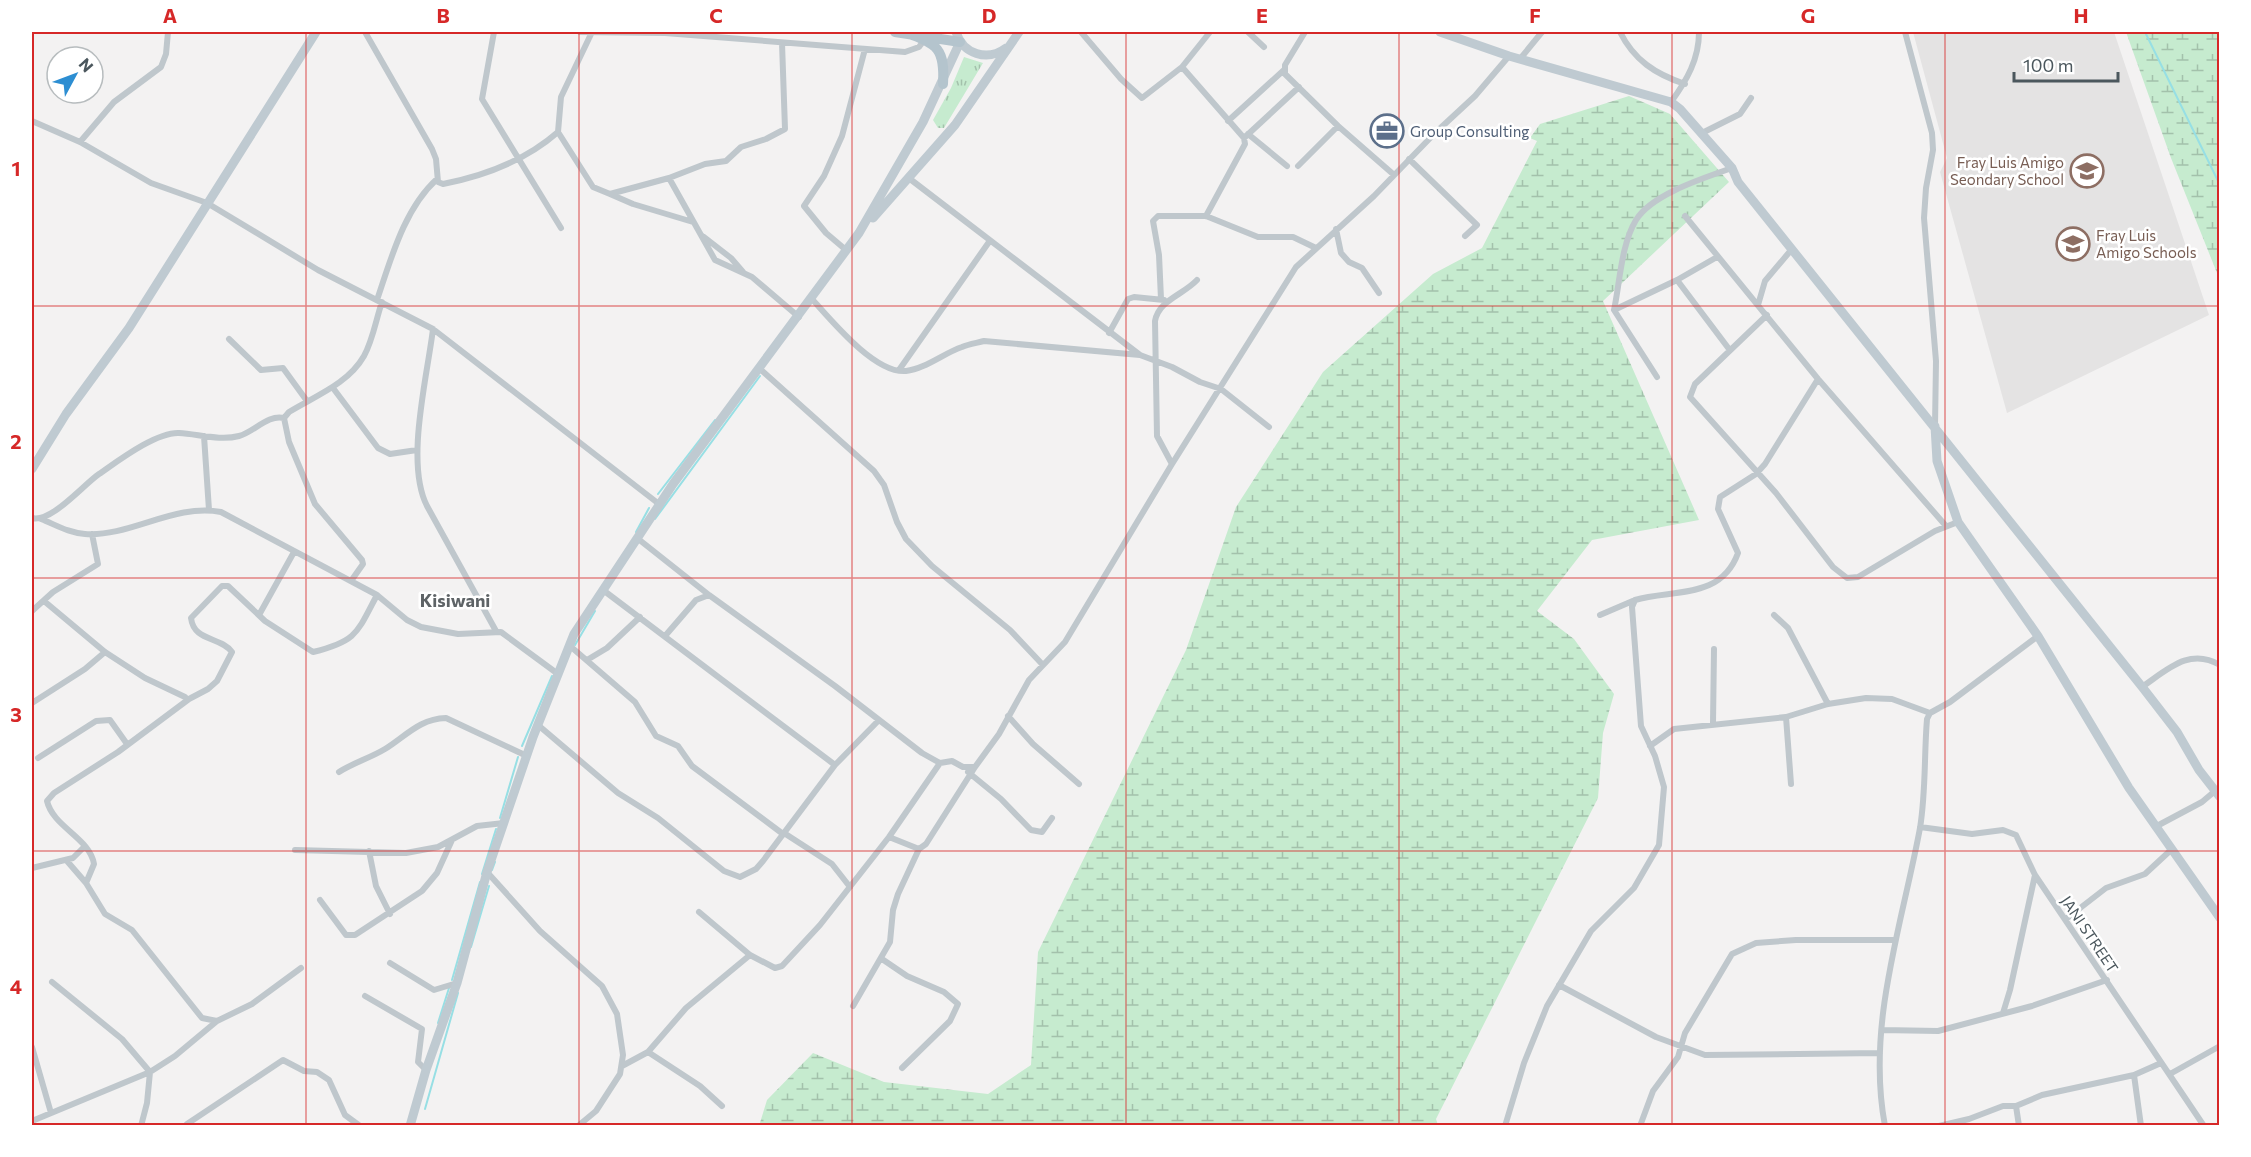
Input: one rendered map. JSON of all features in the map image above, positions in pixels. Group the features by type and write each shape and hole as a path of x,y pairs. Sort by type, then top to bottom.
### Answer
{"main road":[{"path":"901,32 960,42"},
{"path":"901,32 925,39 943,57 943,84"}],"street":[{"path":"80,141 114,102 161,67 166,54 168,32"},
{"path":"32,469 66,414 129,328 316,32"},
{"path":"365,32 432,149 439,184 479,177 547,142 558,132"},
{"path":"494,32 482,99 561,228"},
{"path":"580,32 665,33 782,44 912,51 925,39"},
{"path":"592,32 561,97 558,132 593,187 633,204 693,222"},
{"path":"956,32 960,42 972,52 981,55 1001,52 1015,36"},
{"path":"1082,32 1121,79 1142,98 1182,67 1210,32"},
{"path":"1248,32 1264,47"},
{"path":"1228,121 1284,70 1305,32"},
{"path":"1440,32 1509,56 1671,102 1702,133 1732,168 1738,182 2142,687 2176,732 2217,794 2155,827"},
{"path":"1520,58 1542,32"},
{"path":"1620,32 1645,65 1661,76 1685,84"},
{"path":"1671,102 1685,84 1697,56 1699,32"},
{"path":"1905,32 1932,133 1933,150 1926,188 1924,218 1936,361 1937,461 1958,522 2038,636 2085,718 2155,827 2220,918"},
{"path":"410,1125 426,1070 457,983 504,823 538,725 570,646 659,504 812,300 859,233 910,179 956,125 1015,36"},
{"path":"859,233 943,84 960,42"},
{"path":"609,194 669,178 705,164 726,161 744,145 756,143 783,132 786,116 782,83 782,44"},
{"path":"846,250 826,233 804,206 824,176 842,136 864,49"},
{"path":"853,1006 890,942 891,921 898,894 919,849 926,844 969,775 995,741 1008,716 1042,664 1065,642 1287,279 1316,248 1374,196 1408,159 1475,96 1509,56"},
{"path":"1182,67 1228,121 1287,166"},
{"path":"1284,70 1338,126 1393,174"},
{"path":"1206,216 1245,144 1246,136 1299,87"},
{"path":"1702,133 1740,114 1751,98"},
{"path":"32,121 80,141 151,183 207,203 318,270 433,329 659,504"},
{"path":"1298,166 1338,126"},
{"path":"1408,159 1477,225 1465,236"},
{"path":"1657,377 1614,310 1629,237 1636,220 1646,209 1693,182 1732,168"},
{"path":"669,178 716,260 760,284 799,317"},
{"path":"284,418 289,412 333,388 365,353 403,230 423,195 437,179"},
{"path":"910,179 989,242 1140,355"},
{"path":"1738,182 1744,183 1803,256 1825,284 1826,291"},
{"path":"1172,464 1157,436 1155,360 1157,312 1165,300 1154,217 1206,216 1258,237 1293,237 1316,248"},
{"path":"1685,216 1818,379 1946,526"},
{"path":"1336,229 1341,253 1349,262 1362,268 1379,293"},
{"path":"701,235 731,258 743,273"},
{"path":"899,370 989,242"},
{"path":"1758,305 1765,281 1792,249"},
{"path":"1614,310 1677,280 1717,257"},
{"path":"1109,333 1128,299 1134,297 1165,300 1185,291 1197,280"},
{"path":"1677,280 1729,349"},
{"path":"812,300 843,333 866,352 885,366 899,370 909,370 961,347 984,341 1140,355 1221,389 1269,427"},
{"path":"1767,315 1695,384 1690,397 1724,432 1756,474 1776,493 1833,567 1848,578 1858,577 1946,526 1958,522"},
{"path":"433,329 417,450 416,474 420,492 496,631"},
{"path":"229,339 261,370 283,368 307,401"},
{"path":"760,369 874,471 884,485 902,534 918,552 1010,630 1042,664"},
{"path":"1600,615 1635,600 1701,590 1722,577 1731,567 1738,553 1718,509 1718,502 1725,491 1756,474 1772,456 1818,379"},
{"path":"333,388 378,448 390,454 417,450"},
{"path":"41,519 98,475 156,437 177,433 238,436 275,417 284,418"},
{"path":"284,418 289,442 315,504 362,560 363,564 351,581"},
{"path":"204,436 209,510"},
{"path":"32,518 41,519 67,530 92,534 171,514 209,510 235,518 377,595 407,620 421,627 458,634 496,631 507,635 558,674"},
{"path":"32,611 98,564 92,534"},
{"path":"637,538 709,595 922,753 940,763 952,761 963,767 1031,830 1042,832 1052,819"},
{"path":"259,615 294,552"},
{"path":"86,883 94,861 56,817 47,801 54,793 217,681 232,652 228,647 202,637 197,632 191,622 193,613 225,585 259,615 313,652 347,641 355,636 377,595"},
{"path":"603,590 835,765"},
{"path":"665,636 696,600 709,595"},
{"path":"1505,1125 1532,1039 1559,986 1591,931 1634,888 1659,844 1664,787 1641,726 1631,614 1635,600"},
{"path":"44,601 105,652 145,678 185,697"},
{"path":"1774,615 1788,628 1828,705"},
{"path":"587,660 607,648 640,617"},
{"path":"1885,1125 1880,1087 1882,1030 1895,940 1920,827 1927,718 1930,713 1950,702 2038,636"},
{"path":"570,646 635,702 656,736 666,743 678,746 687,761 783,834 832,864 850,887"},
{"path":"1713,723 1714,649"},
{"path":"32,703 85,669 105,652"},
{"path":"2142,687 2181,660 2197,657 2217,663 2220,654"},
{"path":"1650,746 1674,729 1713,723 1786,717 1828,705 1881,698 1901,701 1930,713"},
{"path":"1008,716 1033,744 1079,784"},
{"path":"1786,717 1791,784"},
{"path":"339,772 384,749 424,722 435,718 446,718 527,756"},
{"path":"38,758 96,721 103,719 110,720 127,744"},
{"path":"538,725 618,793 658,818 717,866 734,876 740,876 756,869 835,765 879,720"},
{"path":"699,912 750,955 775,968 782,966 809,938 889,837 940,763"},
{"path":"963,767 975,767"},
{"path":"295,850 406,853 438,847 477,826 504,823"},
{"name":"JANI STREET","path":"1920,827 1972,834 2009,831 2016,835 2035,875 2204,1125"},
{"path":"889,837 919,849"},
{"path":"320,900 349,937 390,914 429,884 452,839"},
{"path":"32,868 67,861 84,847"},
{"path":"2066,919 2106,888 2145,874 2172,849"},
{"path":"369,851 376,886 390,914"},
{"path":"67,861 86,883 105,914 132,930 199,1015 217,1021"},
{"path":"488,872 540,931 602,986 617,1014 623,1055 622,1066 612,1090 596,1111 578,1125"},
{"path":"2003,1013 2035,875"},
{"path":"1640,1125 1653,1091 1678,1058 1684,1033 1724,965 1741,948 1756,943 1796,940 1895,940"},
{"path":"622,1066 648,1052 686,1008 750,955"},
{"path":"882,959 907,976 944,992 958,1004 950,1021 902,1068"},
{"path":"390,963 434,990 457,983"},
{"path":"32,1121 150,1072 175,1056 217,1021 252,1004 302,968"},
{"path":"1882,1030 1938,1031 2032,1006 2106,980"},
{"path":"52,982 122,1039 150,1072 147,1103 141,1125"},
{"path":"1559,986 1628,1023 1680,1047 1705,1055 1880,1053"},
{"path":"365,996 422,1029 418,1062 426,1070"},
{"path":"2170,1074 2220,1046"},
{"path":"32,1047 51,1113"},
{"path":"648,1052 691,1080 722,1106"},
{"path":"188,1124 283,1060 304,1071 317,1072 329,1080 345,1115 360,1125"},
{"path":"1939,1125 1969,1119 2003,1106 2016,1106 2042,1095 2134,1075 2161,1063"},
{"path":"2134,1075 2141,1125"},
{"path":"2016,1106 2019,1125"}],"shaded area":[{"name":"Fray Luis Amigo Schools","path":"1913,32 2114,32 2209,315 2007,413 1940,172 1947,158"}],"green space":[{"path":"2126,32 2219,32 2219,278 2171,158"},
{"path":"964,57 983,63 944,128 938,128 933,120 951,88"},
{"path":"1629,96 1670,114 1729,182 1603,301 1699,520 1592,540 1537,611 1574,639 1614,694 1603,733 1598,798 1436,1119 1438,1125 759,1126 767,1100 813,1053 884,1082 988,1094 1031,1065 1038,952 1186,650 1236,507 1323,372 1433,274 1482,248 1537,141 1530,138 1540,124"}],"waterway":[{"path":"2145,32 2220,185"},
{"path":"655,519 760,376"},
{"path":"658,494 715,420"},
{"path":"636,532 649,508"},
{"path":"575,645 595,611"},
{"path":"522,746 552,676"},
{"path":"500,818 518,757"},
{"path":"482,874 496,829"},
{"path":"492,870 495,862"},
{"path":"452,980 480,882"},
{"path":"471,947 489,886"},
{"path":"438,1023 449,988"},
{"path":"425,1109 458,993"}],"place":[{"name":"Group Consulting","path":"1387,131"},
{"name":"Fray Luis Amigo Seondary School","path":"2087,171"},
{"name":"Fray Luis Amigo Schools","path":"2073,244"}],"district":[{"name":"Kisiwani","path":"455,600"}]}
